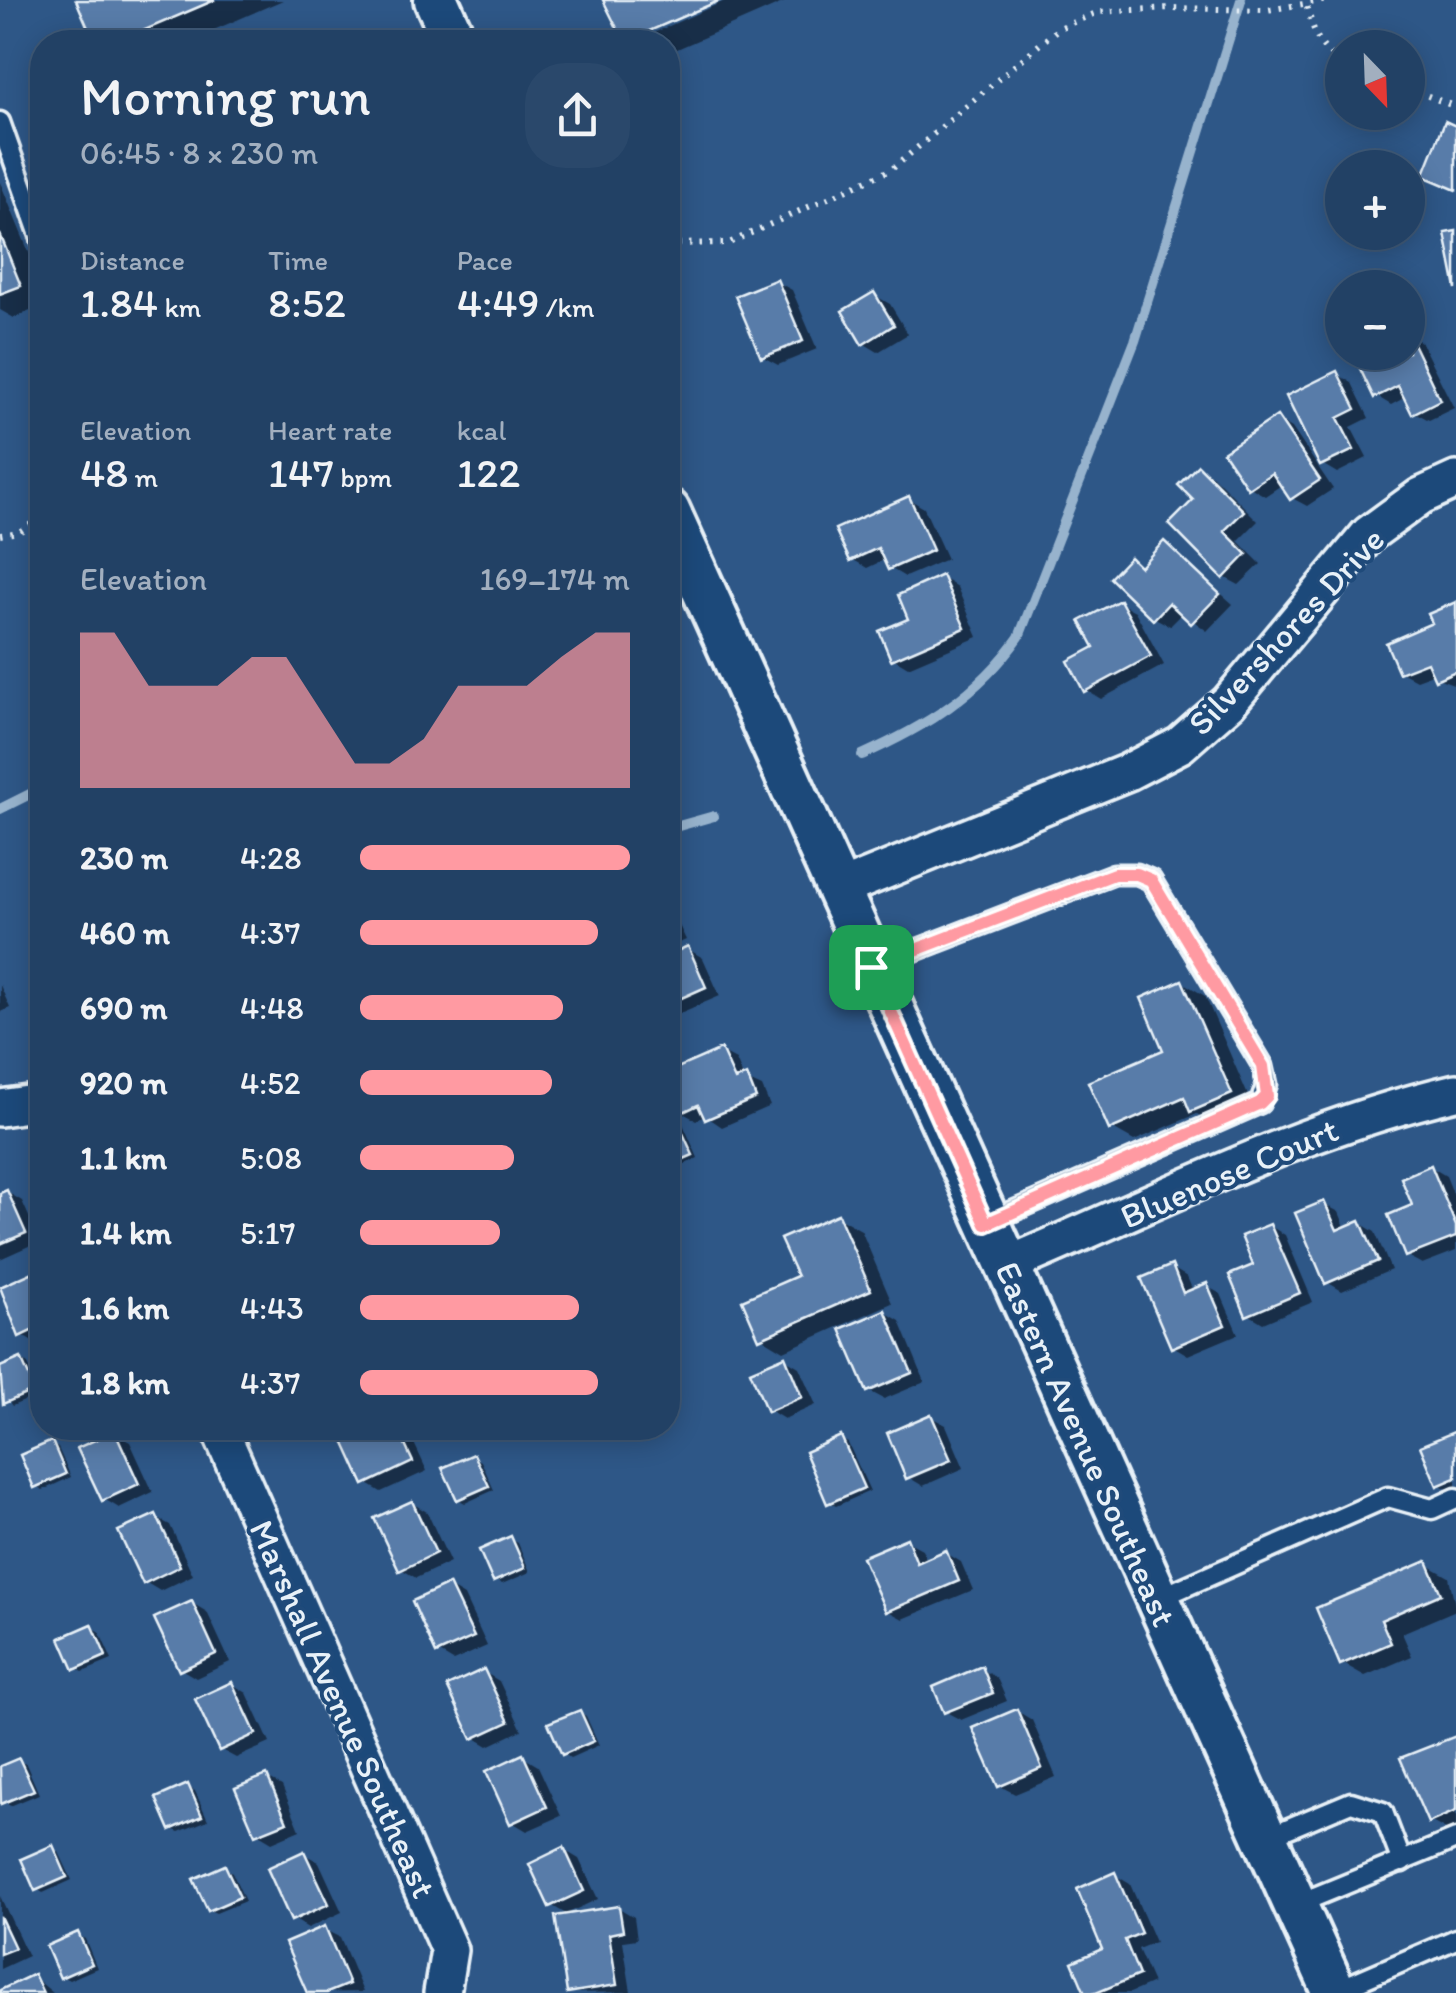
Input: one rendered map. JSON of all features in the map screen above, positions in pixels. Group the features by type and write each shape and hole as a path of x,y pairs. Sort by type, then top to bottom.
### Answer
{"street":[{"path":"436,0 450,30"},
{"name":"Silvershores Drive","path":"836,890 1128,772 1180,745 1229,702 1369,534 1421,496 1456,480"},
{"name":"Eastern Avenue Southeast","path":"680,538 1335,1992"},
{"name":"Bluenose Court","path":"1005,1266 1333,1128 1397,1106 1456,1092"},
{"path":"0,1108 30,1104"},
{"name":"Marshall Avenue Southeast","path":"223,1440 449,1950 442,1993"}],"lane":[{"path":"0,122 30,207"},
{"path":"871,967 1114,874 1137,874 1151,880 1263,1066 1268,1084 1260,1103 986,1224"},
{"path":"1156,1599 1388,1497 1432,1509 1456,1498"},
{"path":"1264,1838 1351,1802 1382,1812 1402,1862"},
{"path":"1295,1905 1456,1838"},
{"path":"1335,1992 1456,1938"}],"path":[{"path":"680,244 729,243 892,169 1059,28 1098,12 1169,8 1267,10 1307,7 1328,0"},
{"path":"1307,7 1316,38 1325,51"},
{"path":"1425,95 1456,107"},
{"path":"0,535 19,532 30,525"}],"building":[{"path":"76,0 215,0 145,30 89,30"},
{"path":"603,0 721,0 652,30 618,30"},
{"path":"1445,121 1456,126 1456,190 1425,177"},
{"path":"1456,231 1456,289 1445,233"},
{"path":"0,234 21,286 0,294"},
{"path":"777,279 803,341 761,358 735,296"},
{"path":"874,292 894,325 862,345 842,311"},
{"path":"1425,369 1440,400 1412,414 1398,386 1374,398 1361,370"},
{"path":"1337,371 1356,409 1338,418 1354,450 1320,466 1286,396"},
{"path":"1277,416 1320,480 1290,500 1272,473 1248,489 1223,452"},
{"path":"1198,465 1244,511 1224,531 1247,554 1223,579 1169,524 1193,500 1178,485"},
{"path":"909,496 933,550 888,570 878,548 850,561 835,529"},
{"path":"1164,541 1220,594 1191,624 1169,603 1153,620 1110,578 1130,557 1140,567"},
{"path":"942,575 965,628 891,660 879,631 908,619 898,595"},
{"path":"1120,600 1151,656 1084,692 1068,661 1094,647 1080,621"},
{"path":"1456,602 1456,671 1435,680 1427,662 1399,673 1386,643 1432,623 1428,614"},
{"path":"688,946 706,987 680,999 680,950"},
{"path":"1182,980 1232,1094 1190,1112 1184,1097 1109,1130 1088,1082 1163,1050 1141,998"},
{"path":"721,1049 735,1080 747,1075 756,1098 705,1120 698,1105 680,1114 680,1067"},
{"path":"680,1127 693,1155 680,1161"},
{"path":"1431,1165 1456,1226 1456,1237 1405,1257 1388,1215 1412,1205 1401,1178"},
{"path":"7,1190 26,1233 0,1244 0,1193"},
{"path":"1324,1201 1337,1230 1360,1220 1378,1261 1325,1284 1295,1213"},
{"path":"838,1214 871,1290 759,1339 742,1300 797,1276 780,1239"},
{"path":"1270,1224 1300,1293 1246,1316 1229,1275 1253,1265 1241,1236"},
{"path":"1172,1265 1183,1293 1207,1283 1225,1325 1171,1348 1141,1278"},
{"path":"30,1273 30,1332 19,1337 0,1287"},
{"path":"885,1310 912,1373 867,1392 840,1329"},
{"path":"785,1356 802,1397 767,1412 750,1371"},
{"path":"21,1358 30,1379 30,1392 3,1404 0,1367"},
{"path":"931,1414 951,1460 906,1479 887,1433"},
{"path":"1456,1431 1456,1478 1437,1486 1420,1446"},
{"path":"841,1436 864,1488 827,1504 805,1452"},
{"path":"95,1440 119,1440 139,1484 102,1501 77,1448"},
{"path":"343,1440 403,1440 413,1462 364,1485"},
{"path":"52,1441 66,1474 34,1488 20,1455"},
{"path":"474,1454 489,1486 457,1500 442,1468"},
{"path":"412,1501 436,1553 399,1571 374,1518"},
{"path":"156,1514 180,1566 143,1584 118,1531"},
{"path":"511,1536 525,1568 493,1582 479,1550"},
{"path":"907,1538 917,1563 946,1550 959,1581 886,1612 862,1557"},
{"path":"1427,1561 1441,1594 1381,1620 1391,1643 1340,1665 1316,1608"},
{"path":"449,1584 474,1637 436,1654 412,1601"},
{"path":"192,1601 216,1654 179,1671 154,1618"},
{"path":"92,1624 106,1656 74,1670 60,1638"},
{"path":"982,1666 993,1693 944,1713 933,1687"},
{"path":"484,1669 509,1722 472,1739 447,1686"},
{"path":"232,1682 256,1734 219,1751 195,1699"},
{"path":"1017,1709 1042,1768 998,1787 972,1728"},
{"path":"580,1710 594,1741 562,1755 548,1723"},
{"path":"1456,1736 1456,1811 1428,1823 1400,1758"},
{"path":"523,1754 547,1807 510,1824 486,1771"},
{"path":"19,1758 34,1790 1,1804 0,1766"},
{"path":"267,1775 287,1822 255,1835 235,1788"},
{"path":"188,1784 202,1816 170,1830 156,1798"},
{"path":"53,1845 67,1877 35,1891 21,1859"},
{"path":"564,1847 584,1891 549,1907 529,1864"},
{"path":"304,1851 329,1904 291,1921 267,1868"},
{"path":"225,1865 240,1897 208,1911 193,1879"},
{"path":"1115,1872 1141,1933 1125,1940 1139,1975 1096,1993 1085,1993 1072,1962 1102,1949 1077,1889"},
{"path":"619,1906 623,1931 609,1934 617,1985 567,1993 555,1916"},
{"path":"0,1916 15,1948 0,1954"},
{"path":"325,1926 349,1984 327,1993 307,1993 285,1943"},
{"path":"78,1932 92,1964 60,1978 46,1946"},
{"path":"34,1974 43,1993 0,1993 0,1990"}],"waterway":[{"path":"862,755 949,707 986,676 1019,637 1135,341 1241,0"},
{"path":"0,809 30,794"},
{"path":"680,826 714,816"}],"route":[{"path":"1114,874 1137,874 1151,880 1201,959 1263,1066 1267,1096 1260,1103 986,1224 871,967 1114,874"}]}
